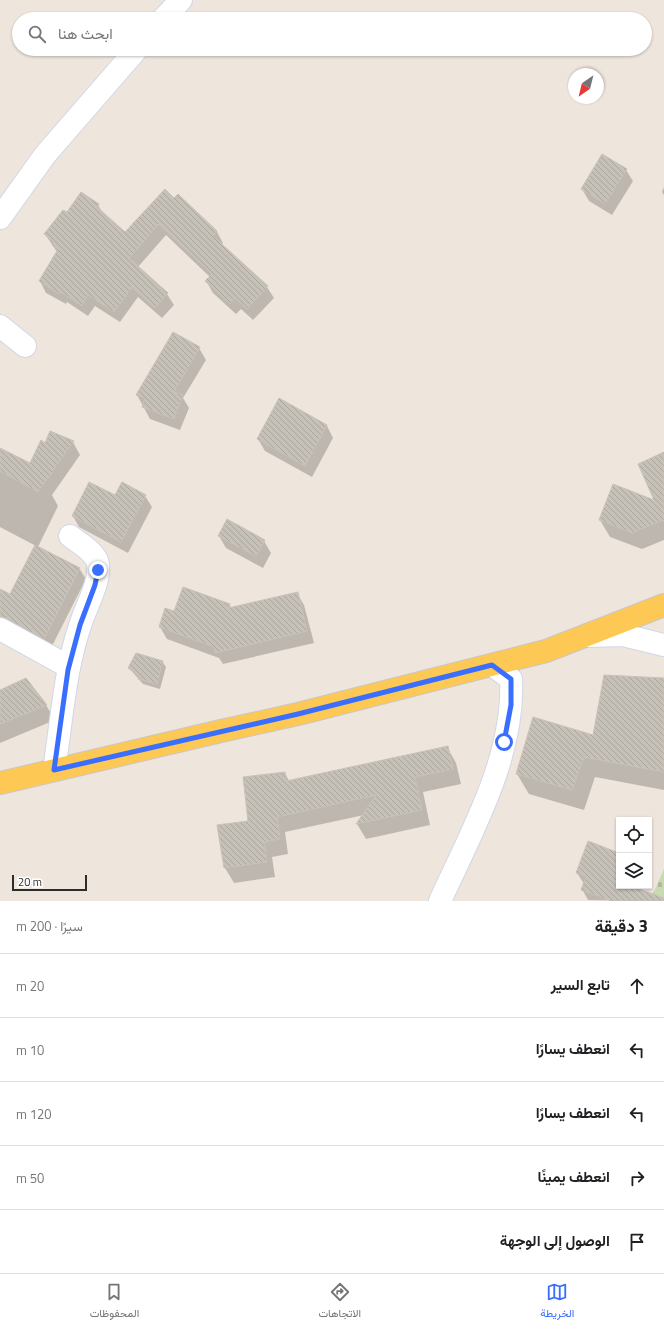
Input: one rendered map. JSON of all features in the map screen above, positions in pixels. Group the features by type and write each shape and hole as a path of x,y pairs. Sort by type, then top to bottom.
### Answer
{"main road":[{"path":"0,783 298,714 546,651 664,605"}],"street":[{"path":"170,12 180,0"},
{"path":"2,210 45,155 130,56"},
{"path":"0,326 25,346"},
{"path":"54,770 69,666 80,625 95,585 98,570 98,562 93,555 70,536"},
{"path":"0,629 69,666"},
{"path":"585,636 623,634 664,645"},
{"path":"440,901 496,774 508,725 511,705 511,679 492,665"}],"green space":[{"path":"664,869 664,901 649,901 651,898"}],"building":[{"path":"602,154 627,169 605,204 581,189"},
{"path":"165,189 174,198 178,194 217,231 213,236 268,286 247,309 235,298 230,304 205,281 212,274 159,224 129,258 168,293 155,308 132,287 114,312 88,295 82,306 61,292 59,294 39,281 58,249 52,245 54,242 44,234 63,210 67,212 81,192 99,204 97,207 125,232"},
{"path":"173,332 200,347 174,392 183,395 174,419 142,407 145,398 136,395"},
{"path":"279,398 327,425 305,466 257,439"},
{"path":"50,431 74,441 38,492 0,471 0,448 30,463 41,440 45,443"},
{"path":"664,452 664,522 663,520 632,533 599,520 613,484 654,500 638,464"},
{"path":"89,482 115,495 122,482 146,495 121,542 72,516"},
{"path":"227,519 265,540 256,556 218,536"},
{"path":"35,545 80,568 44,639 6,618 0,617 0,589 10,594"},
{"path":"183,587 230,604 228,608 298,592 307,631 215,653 214,647 159,627 165,608 174,611"},
{"path":"136,653 163,661 157,684 138,679 139,676 128,668"},
{"path":"604,675 664,678 664,772 584,757 572,790 516,774 533,717 593,735"},
{"path":"26,678 47,705 0,724 0,690"},
{"path":"448,746 453,769 415,777 422,810 356,824 376,795 277,817 280,839 264,842 267,862 224,868 217,825 248,821 243,777 285,772 286,781"},
{"path":"588,841 616,852 616,889 639,889 664,898 664,901 612,901 581,890 586,876 576,873"}],"route":[{"path":"98,570 95,585 80,625 68,670 65,701 54,770 127,754 221,730 298,714 492,665 511,679 511,705 504,742"}]}
